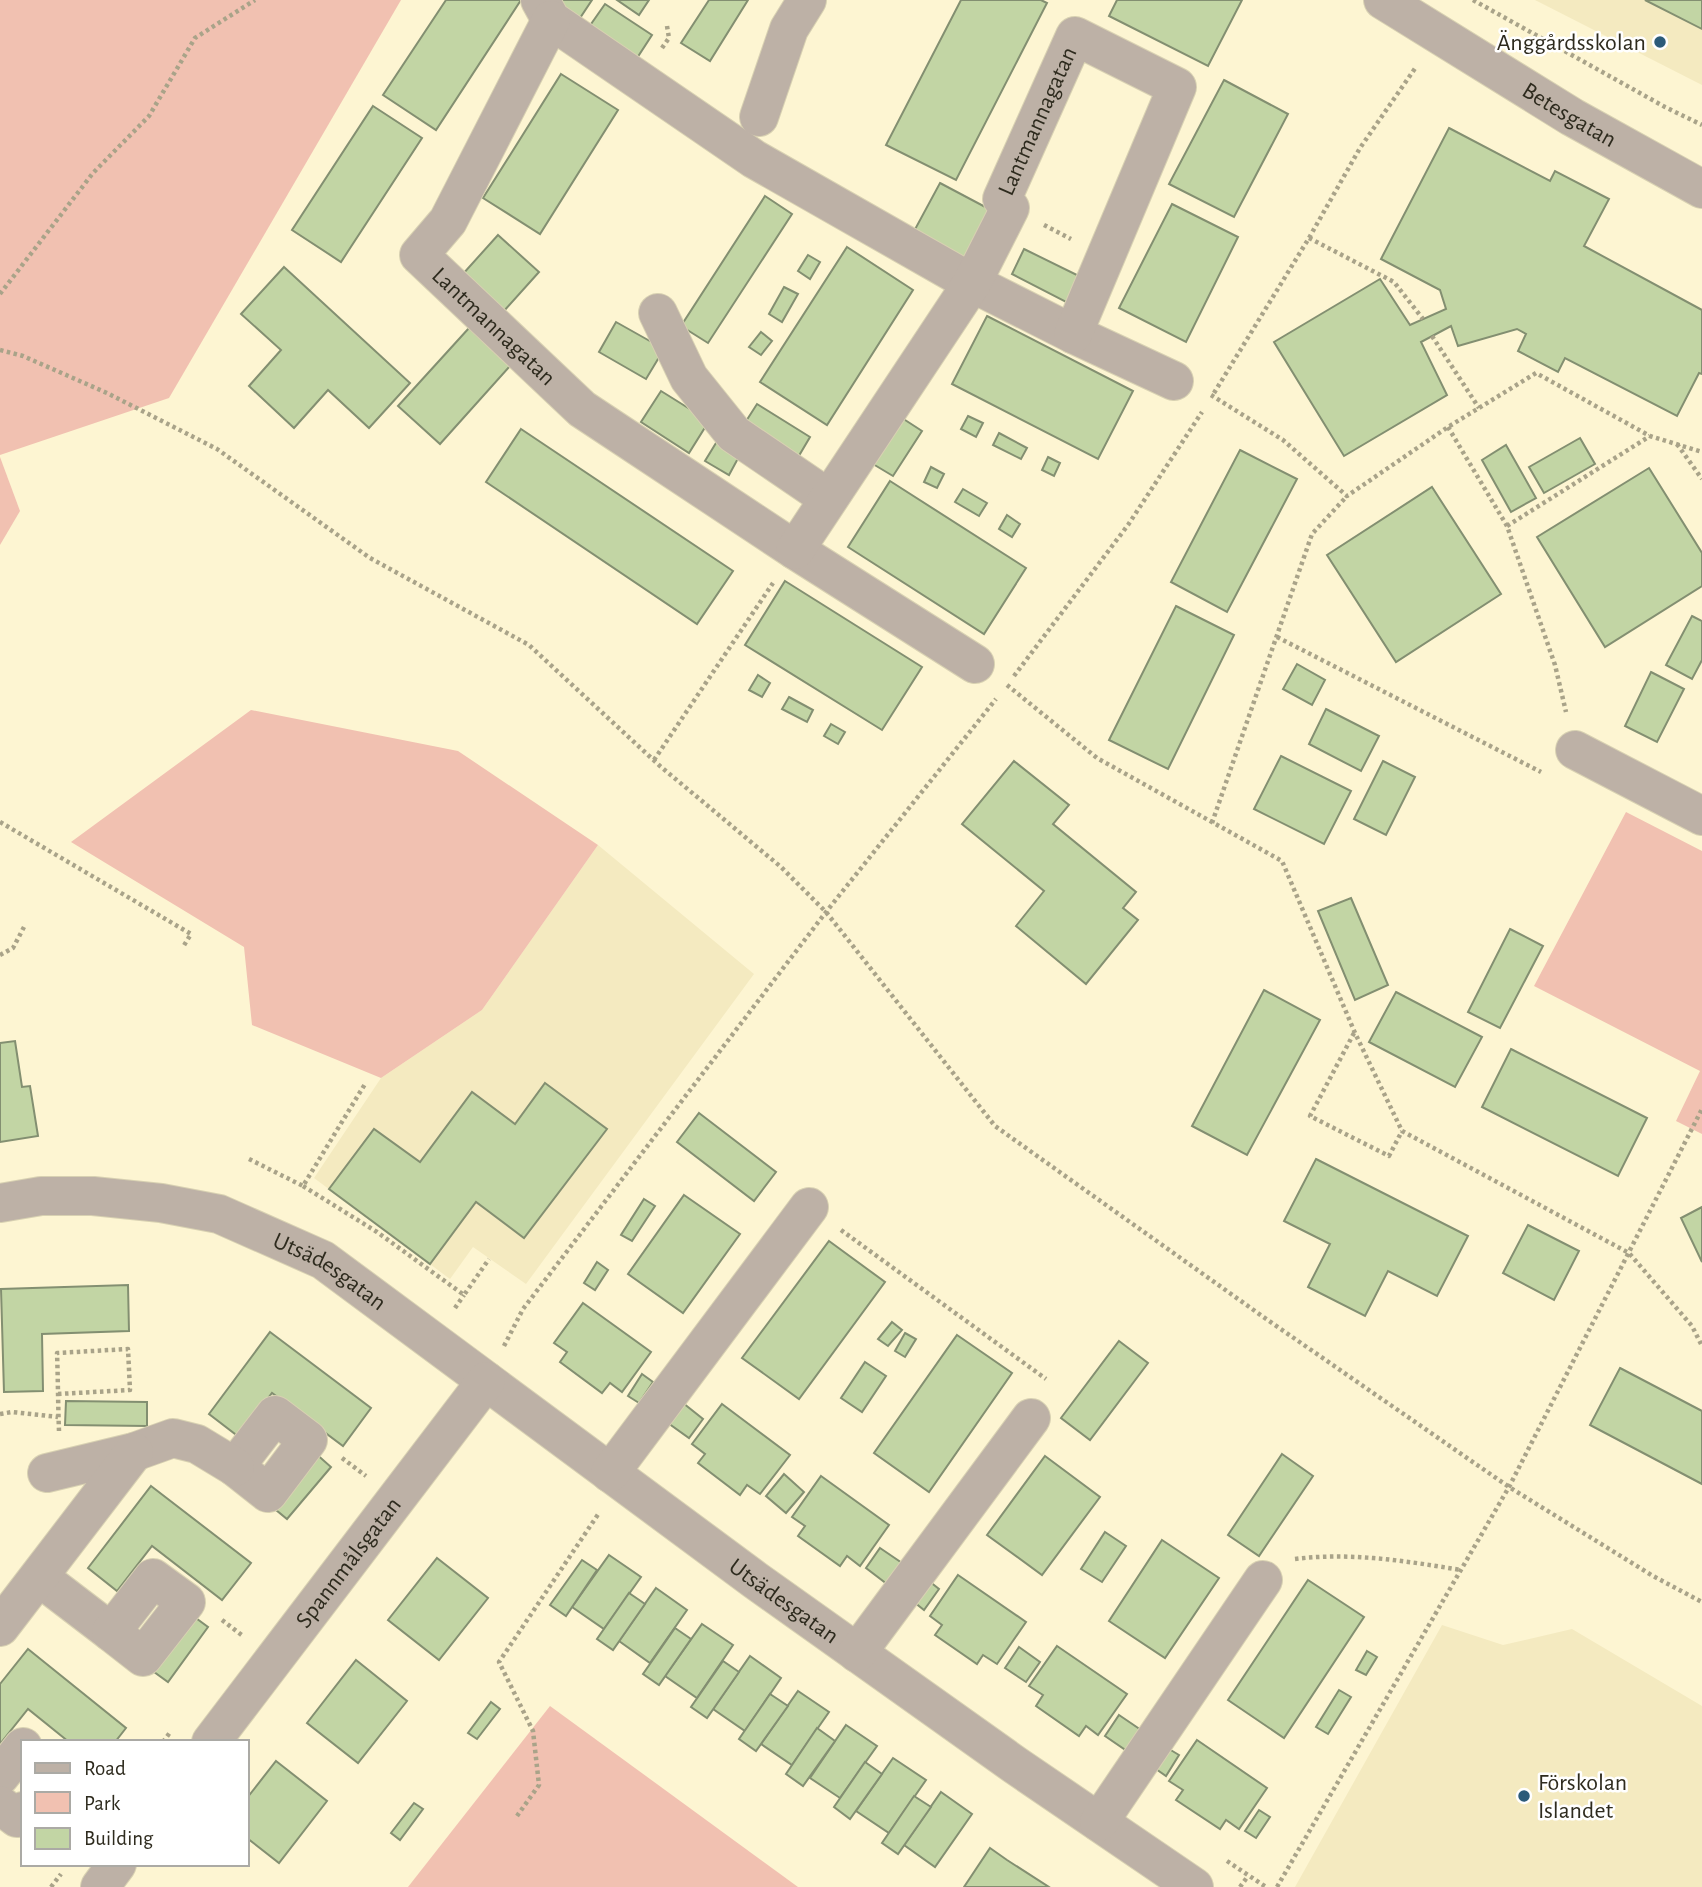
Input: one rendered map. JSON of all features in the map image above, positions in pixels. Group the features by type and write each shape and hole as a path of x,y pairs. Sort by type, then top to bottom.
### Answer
{"street":[{"path":"759,117 789,29 807,0"},
{"path":"1383,0 1438,36"},
{"name":"Lantmannagatan","path":"975,664 795,550 582,409 419,256 448,221 545,10 754,159 972,283 1174,381"},
{"name":"Lantmannagatan","path":"795,550 972,283 1010,208 1002,200 1075,36 1177,87 1073,334"},
{"name":"Betesgatan","path":"1438,36 1572,117 1702,189"},
{"path":"658,313 689,378 734,434 828,498"},
{"path":"1574,750 1702,816"},
{"name":"Utsädesgatan","path":"0,1203 41,1196 93,1196 161,1203 219,1214 323,1260 857,1653 1194,1887"},
{"path":"610,1473 809,1207"},
{"name":"Spannmålsgatan","path":"213,1740 485,1381"},
{"name":"Utsädesgatan","path":"857,1653 1031,1418"},
{"path":"53,1471 134,1452 173,1438 197,1444 235,1468"},
{"path":"0,1627 134,1452"},
{"path":"39,1577 111,1632"},
{"path":"1099,1822 1263,1580"},
{"path":"0,1776 21,1750"},
{"path":"0,1805 17,1818 21,1813"},
{"path":"100,1887 116,1866"}],"path":[{"path":"0,294 93,173 149,116 195,37 255,0"},
{"path":"1473,0 1702,125"},
{"path":"485,1381 523,1309 826,912 1008,685 1128,525 1212,396 1309,238 1360,148 1438,36"},
{"path":"1010,208 1106,256"},
{"path":"1309,238 1394,282 1423,319"},
{"path":"1432,336 1479,408"},
{"path":"0,350 23,356 107,393 217,449 370,558 529,645 654,760 781,867 826,912 995,1126 1509,1487 1653,1576 1702,1602"},
{"path":"1212,822 1312,534 1347,496 1448,427 1536,373 1650,436 1702,452"},
{"path":"1174,381 1212,396 1283,440 1347,496"},
{"path":"1448,427 1507,526 1555,665 1574,750"},
{"path":"1507,526 1650,436"},
{"path":"1676,443 1702,479"},
{"path":"654,760 795,550"},
{"path":"1277,637 1546,775"},
{"path":"1033,705 1097,758 1282,861 1355,1032 1402,1131 1629,1253 1692,1326 1702,1346"},
{"path":"0,822 191,934 183,947"},
{"path":"0,955 13,948 24,927"},
{"path":"1355,1032 1310,1116 1389,1156 1402,1131"},
{"path":"303,1186 365,1084"},
{"path":"1277,1887 1509,1487 1702,1109"},
{"path":"249,1159 303,1186 377,1232 464,1295"},
{"path":"809,1207 1052,1384 1031,1418"},
{"path":"455,1307 489,1259"},
{"path":"53,1471 58,1417 57,1353 128,1349 130,1391 58,1394"},
{"path":"0,1414 12,1412 58,1417"},
{"path":"517,1816 539,1785 533,1731 499,1662 599,1513 589,1506"},
{"path":"1263,1580 1287,1560 1321,1556 1385,1558 1461,1570"},
{"path":"58,1866 64,1871"},
{"path":"1240,1887 1248,1875"}],"shaded area":[{"name":"Änggårdsskolan","path":"1535,0 1702,0 1702,85"},
{"path":"598,845 754,974 526,1284 473,1247 450,1279 314,1178 381,1078 482,1010"},
{"name":"Förskolan Islandet","path":"1442,1625 1503,1645 1572,1629 1702,1706 1702,1887 1295,1887"}],"green space":[{"path":"0,0 401,0 169,398 0,455"},
{"path":"0,457 20,511 0,545"},
{"path":"251,710 458,751 598,845 482,1010 381,1078 252,1025 244,947 71,842"},
{"path":"1626,812 1702,851 1702,1134 1676,1121 1700,1071 1534,986"},
{"path":"550,1706 798,1887 408,1887"}],"building":[{"path":"446,0 521,0 436,130 383,95"},
{"path":"555,0 592,0 580,18"},
{"path":"617,0 649,0 639,15"},
{"path":"709,0 748,0 710,61 681,43"},
{"path":"961,0 1041,0 1047,3 956,180 886,145"},
{"path":"1117,0 1242,0 1208,66 1109,16"},
{"path":"1645,0 1702,0 1702,29"},
{"path":"605,4 652,35 637,58 589,27"},
{"path":"561,74 618,110 540,234 483,198"},
{"path":"1224,80 1288,114 1234,217 1169,184"},
{"path":"373,106 422,138 341,262 292,230"},
{"path":"1449,128 1550,181 1555,171 1609,199 1584,246 1702,310 1702,374 1699,373 1677,416 1565,358 1558,372 1518,351 1526,334 1517,329 1458,346 1451,326 1421,342 1447,395 1344,456 1274,342 1380,279 1410,325 1446,309 1440,290 1381,259"},
{"path":"940,183 991,210 965,260 913,233"},
{"path":"765,196 792,214 708,343 681,326"},
{"path":"1172,204 1238,237 1186,342 1119,308"},
{"path":"498,235 539,272 503,312 462,275"},
{"path":"847,247 913,290 827,425 760,382"},
{"path":"1024,249 1081,277 1068,303 1012,274"},
{"path":"808,255 820,262 810,279 798,271"},
{"path":"284,267 410,383 369,428 328,390 294,428 249,386 281,350 241,314"},
{"path":"784,287 798,294 782,322 769,314"},
{"path":"987,316 1133,391 1098,459 952,384"},
{"path":"616,322 664,349 646,379 599,352"},
{"path":"469,328 510,366 440,444 398,406"},
{"path":"761,332 772,341 761,355 749,347"},
{"path":"661,391 709,421 689,453 641,422"},
{"path":"757,404 810,437 797,459 743,426"},
{"path":"968,416 983,423 976,437 961,429"},
{"path":"902,418 922,431 893,476 873,464"},
{"path":"521,429 733,571 697,624 486,482"},
{"path":"999,433 1027,448 1021,459 993,445"},
{"path":"719,438 742,451 729,475 705,461"},
{"path":"1580,438 1595,464 1544,493 1529,467"},
{"path":"1506,445 1536,498 1511,512 1482,460"},
{"path":"1240,450 1297,479 1227,612 1171,582"},
{"path":"1048,457 1060,463 1054,476 1042,470"},
{"path":"931,467 944,474 937,488 924,482"},
{"path":"1649,468 1702,553 1702,586 1605,647 1537,537"},
{"path":"890,481 1026,568 984,634 848,547"},
{"path":"1432,487 1501,594 1396,662 1327,555"},
{"path":"963,489 987,503 979,516 955,502"},
{"path":"1007,515 1020,524 1012,537 999,529"},
{"path":"785,581 922,667 882,730 745,645"},
{"path":"1176,606 1234,635 1168,769 1109,740"},
{"path":"1692,616 1702,621 1702,660 1692,679 1666,665"},
{"path":"1297,664 1325,680 1312,705 1283,689"},
{"path":"1651,672 1684,689 1657,742 1625,726"},
{"path":"758,675 770,683 762,697 749,690"},
{"path":"789,697 813,710 807,722 782,709"},
{"path":"1326,709 1379,736 1361,771 1309,744"},
{"path":"831,724 845,732 838,744 824,736"},
{"path":"1281,756 1351,791 1324,844 1254,809"},
{"path":"1014,761 1069,805 1053,824 1136,892 1123,908 1138,920 1086,984 1016,926 1044,891 962,824"},
{"path":"1383,761 1415,777 1386,835 1354,819"},
{"path":"1351,898 1388,985 1355,1000 1318,911"},
{"path":"1510,929 1543,946 1500,1028 1468,1012"},
{"path":"1264,990 1320,1020 1247,1155 1192,1126"},
{"path":"1396,992 1482,1037 1455,1087 1369,1042"},
{"path":"15,1041 22,1087 30,1086 38,1136 0,1142 0,1043"},
{"path":"1511,1049 1647,1118 1618,1176 1482,1107"},
{"path":"545,1083 607,1129 524,1238 476,1202 430,1264 329,1189 374,1129 420,1162 472,1092 515,1124"},
{"path":"699,1113 776,1172 754,1201 677,1142"},
{"path":"1316,1159 1468,1236 1437,1296 1388,1271 1365,1316 1308,1287 1330,1244 1284,1221"},
{"path":"684,1195 740,1234 683,1313 628,1274"},
{"path":"644,1199 655,1206 632,1241 621,1235"},
{"path":"1702,1207 1702,1262 1681,1218"},
{"path":"1528,1225 1579,1251 1554,1300 1503,1273"},
{"path":"829,1241 885,1282 799,1399 742,1358"},
{"path":"597,1262 608,1270 595,1290 584,1283"},
{"path":"128,1285 129,1331 42,1334 43,1391 4,1392 1,1289"},
{"path":"583,1303 651,1352 622,1392 610,1383 602,1393 560,1362 567,1352 554,1343"},
{"path":"892,1322 902,1330 888,1346 878,1339"},
{"path":"270,1332 371,1408 343,1446 272,1393 239,1437 209,1414"},
{"path":"905,1333 916,1339 905,1357 895,1351"},
{"path":"957,1335 1012,1373 929,1492 874,1453"},
{"path":"1119,1341 1148,1363 1090,1440 1061,1418"},
{"path":"865,1362 886,1376 862,1412 841,1398"},
{"path":"1620,1368 1702,1411 1702,1484 1590,1425"},
{"path":"642,1374 653,1382 639,1403 628,1396"},
{"path":"66,1401 147,1402 147,1426 65,1425"},
{"path":"683,1403 703,1419 689,1438 668,1423"},
{"path":"722,1404 790,1455 760,1494 747,1485 740,1495 698,1463 705,1454 692,1444"},
{"path":"314,1452 331,1467 287,1519 270,1505"},
{"path":"1282,1454 1313,1476 1259,1556 1228,1535"},
{"path":"1045,1456 1100,1497 1042,1575 987,1535"},
{"path":"784,1474 804,1492 786,1513 766,1496"},
{"path":"821,1476 889,1525 860,1566 847,1556 840,1566 798,1536 805,1526 792,1517"},
{"path":"151,1486 251,1563 222,1600 152,1546 117,1591 88,1568"},
{"path":"1105,1532 1126,1546 1102,1582 1081,1569"},
{"path":"1162,1540 1219,1578 1165,1658 1109,1621"},
{"path":"880,1548 902,1563 887,1584 866,1568"},
{"path":"609,1555 641,1577 604,1629 572,1607"},
{"path":"437,1558 488,1598 439,1660 388,1620"},
{"path":"582,1560 597,1570 566,1616 550,1605"},
{"path":"958,1575 1026,1622 997,1664 983,1655 977,1664 935,1635 942,1625 930,1616"},
{"path":"1308,1580 1364,1617 1284,1738 1228,1700"},
{"path":"929,1581 939,1589 924,1610 914,1602"},
{"path":"656,1588 687,1610 650,1663 619,1641"},
{"path":"629,1593 645,1604 613,1650 597,1639"},
{"path":"189,1613 208,1627 168,1682 150,1669"},
{"path":"702,1624 733,1645 697,1698 665,1676"},
{"path":"675,1628 691,1639 659,1685 643,1674"},
{"path":"1057,1646 1127,1694 1098,1735 1086,1726 1079,1736 1036,1706 1043,1695 1029,1686"},
{"path":"1019,1647 1040,1662 1026,1682 1005,1668"},
{"path":"28,1649 126,1728 117,1740 67,1740 28,1709 0,1744 0,1684"},
{"path":"1367,1651 1377,1657 1366,1675 1356,1670"},
{"path":"750,1656 781,1678 745,1731 713,1709"},
{"path":"356,1660 407,1701 358,1763 307,1723"},
{"path":"723,1661 739,1672 707,1718 691,1707"},
{"path":"1339,1690 1351,1697 1328,1734 1316,1727"},
{"path":"798,1691 829,1712 792,1765 761,1744"},
{"path":"770,1694 788,1706 756,1751 739,1739"},
{"path":"491,1702 500,1709 477,1739 468,1733"},
{"path":"1119,1715 1141,1730 1127,1751 1105,1736"},
{"path":"846,1725 877,1746 840,1798 810,1778"},
{"path":"817,1728 835,1741 803,1786 786,1774"},
{"path":"1197,1740 1267,1788 1239,1829 1226,1820 1220,1829 1176,1800 1183,1790 1169,1781"},
{"path":"1169,1749 1179,1755 1166,1776 1156,1769"},
{"path":"893,1758 926,1780 889,1833 856,1811"},
{"path":"276,1761 327,1801 279,1863 248,1839 248,1797"},
{"path":"865,1762 882,1774 850,1819 834,1807"},
{"path":"941,1792 972,1814 935,1867 904,1845"},
{"path":"914,1796 931,1807 898,1854 882,1843"},
{"path":"414,1803 423,1809 400,1840 391,1833"},
{"path":"1259,1810 1270,1817 1256,1838 1245,1831"},
{"path":"990,1848 1007,1860 1049,1887 964,1887"}],"place":[{"name":"Änggårdsskolan","path":"1660,42"},
{"name":"Förskolan Islandet","path":"1524,1796"}]}
